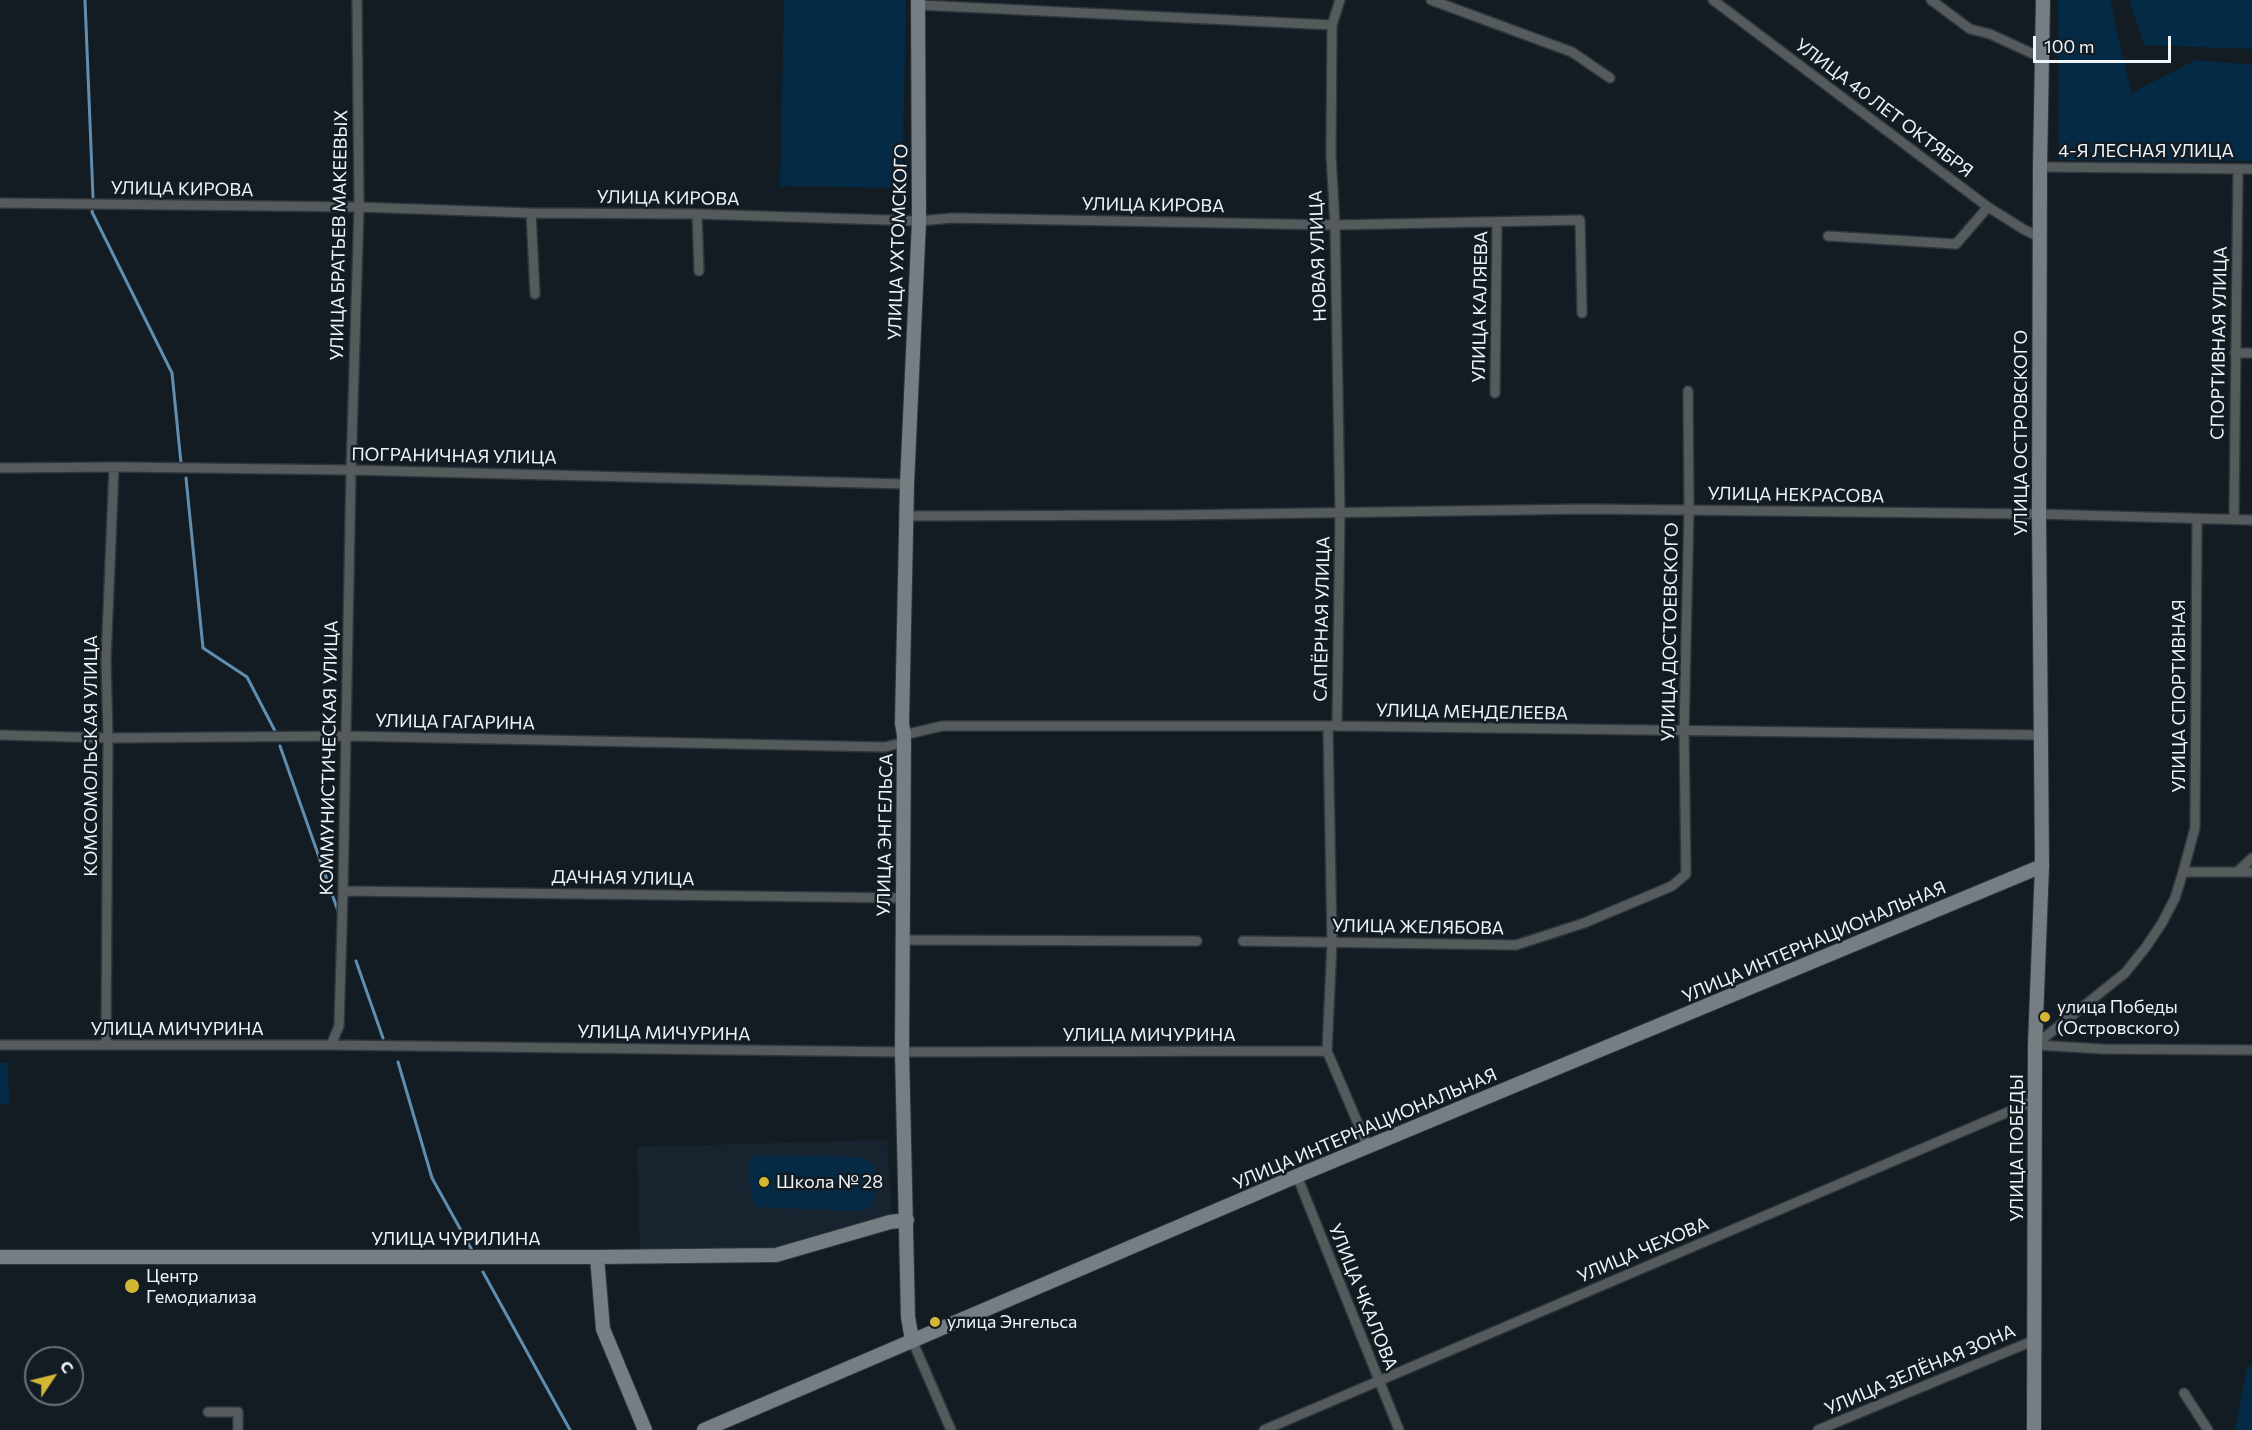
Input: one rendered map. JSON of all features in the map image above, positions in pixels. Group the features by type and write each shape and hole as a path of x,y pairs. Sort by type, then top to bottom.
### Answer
{"main road":[{"name":"УЛИЦА ОСТРОВСКОГО","path":"2042,866 2039,237 2043,0"},
{"name":"УЛИЦА УХТОМСКОГО","path":"907,484 919,220 918,2"},
{"name":"УЛИЦА ЭНГЕЛЬСА","path":"907,484 902,723 904,735 902,1052 908,1317 912,1340"},
{"name":"УЛИЦА ПОБЕДЫ","path":"2034,1430 2036,1045 2042,866"},
{"name":"УЛИЦА ИНТЕРНАЦИОНАЛЬНАЯ","path":"704,1430 1297,1176 2042,866"},
{"name":"УЛИЦА ЧУРИЛИНА","path":"0,1257 776,1255 890,1222 907,1220"},
{"path":"597,1257 603,1329 645,1430"}],"street":[{"name":"УЛИЦА БРАТЬЕВ МАКЕЕВЫХ","path":"351,470 358,207 357,0"},
{"name":"НОВАЯ УЛИЦА","path":"1340,0 1332,25 1331,155 1335,225 1340,512"},
{"path":"1431,0 1572,52 1610,78"},
{"name":"УЛИЦА 40 ЛЕТ ОКТЯБРЯ","path":"1713,0 1988,207 2039,237"},
{"path":"1931,0 1970,29 1990,33 2042,58"},
{"path":"918,2 1332,25"},
{"name":"4-Я ЛЕСНАЯ УЛИЦА","path":"2040,167 2252,169"},
{"name":"СПОРТИВНАЯ УЛИЦА","path":"2234,518 2238,169"},
{"name":"УЛИЦА КИРОВА","path":"0,203 358,207 531,213 1335,225"},
{"path":"1828,236 1956,244 1988,207"},
{"path":"531,213 535,294"},
{"path":"698,214 699,271"},
{"name":"УЛИЦА КАЛЯЕВА","path":"1335,225 1580,220 1582,313"},
{"name":"УЛИЦА КАЛЯЕВА","path":"1495,393 1497,222"},
{"path":"2235,353 2252,352"},
{"name":"УЛИЦА ДОСТОЕВСКОГО","path":"1686,874 1684,731 1689,509 1688,391"},
{"name":"КОМСОМОЛЬСКАЯ УЛИЦА","path":"105,1045 108,738 106,660 114,467"},
{"name":"ПОГРАНИЧНАЯ УЛИЦА","path":"0,468 351,470 907,484"},
{"name":"КОММУНИСТИЧЕСКАЯ УЛИЦА","path":"331,1045 339,1026 351,470"},
{"name":"УЛИЦА НЕКРАСОВА","path":"906,516 1689,509 2039,514 2252,520"},
{"name":"САПЁРНАЯ УЛИЦА","path":"1340,512 1332,727 1332,942 1327,1051 1368,1147"},
{"name":"УЛИЦА СПОРТИВНАЯ","path":"2036,1045 2125,973 2162,923 2175,898 2183,872 2194,828 2197,520"},
{"name":"УЛИЦА МЕНДЕЛЕЕВА","path":"904,735 942,726 1332,727 2041,735"},
{"name":"УЛИЦА ГАГАРИНА","path":"0,735 108,738 346,736 890,747 901,743 904,735"},
{"path":"2237,872 2252,858"},
{"path":"2183,872 2252,872"},
{"name":"УЛИЦА ЖЕЛЯБОВА","path":"1243,941 1516,945 1584,923 1672,886 1686,874"},
{"name":"ДАЧНАЯ УЛИЦА","path":"343,891 902,898"},
{"path":"903,940 1197,941"},
{"name":"УЛИЦА МИЧУРИНА","path":"0,1045 331,1045 902,1052 1327,1051"},
{"path":"2036,1045 2103,1049 2252,1050"},
{"name":"УЛИЦА ЧЕХОВА","path":"1264,1430 2036,1100"},
{"name":"УЛИЦА ЧКАЛОВА","path":"1297,1176 1399,1430"},
{"name":"УЛИЦА ЭНГЕЛЬСА","path":"912,1340 951,1430"},
{"name":"УЛИЦА ЗЕЛЁНАЯ ЗОНА","path":"1818,1430 2035,1340"},
{"path":"2184,1393 2208,1430"},
{"path":"208,1412 238,1412 238,1430"}],"shaded area":[{"path":"784,0 906,0 902,188 780,186"},
{"path":"2058,0 2110,0 2131,93 2196,60 2252,65 2252,161 2059,160"},
{"path":"2129,0 2252,0 2252,49 2144,45"},
{"path":"0,1063 8,1063 9,1104 0,1104"},
{"name":"Школа № 28","path":"887,1140 892,1217 780,1248 640,1251 637,1147"},
{"path":"754,1155 861,1157 872,1163 876,1171 876,1197 872,1206 863,1211 756,1207 752,1199 748,1164"},
{"path":"2252,1365 2252,1430 2235,1430 2247,1367"}],"waterway":[{"path":"85,0 93,197"},
{"path":"93,208 92,212 172,373 181,463"},
{"path":"186,478 203,648 247,677 275,731"},
{"path":"280,746 338,911"},
{"path":"356,961 383,1038"},
{"path":"398,1062 432,1178 473,1252"},
{"path":"483,1272 570,1430"}],"place":[{"name":"улица Победы (Островского)","path":"2045,1017"},
{"name":"Школа № 28","path":"764,1182"},
{"name":"Центр Гемодиализа","path":"132,1286"},
{"name":"улица Энгельса","path":"935,1322"}]}
